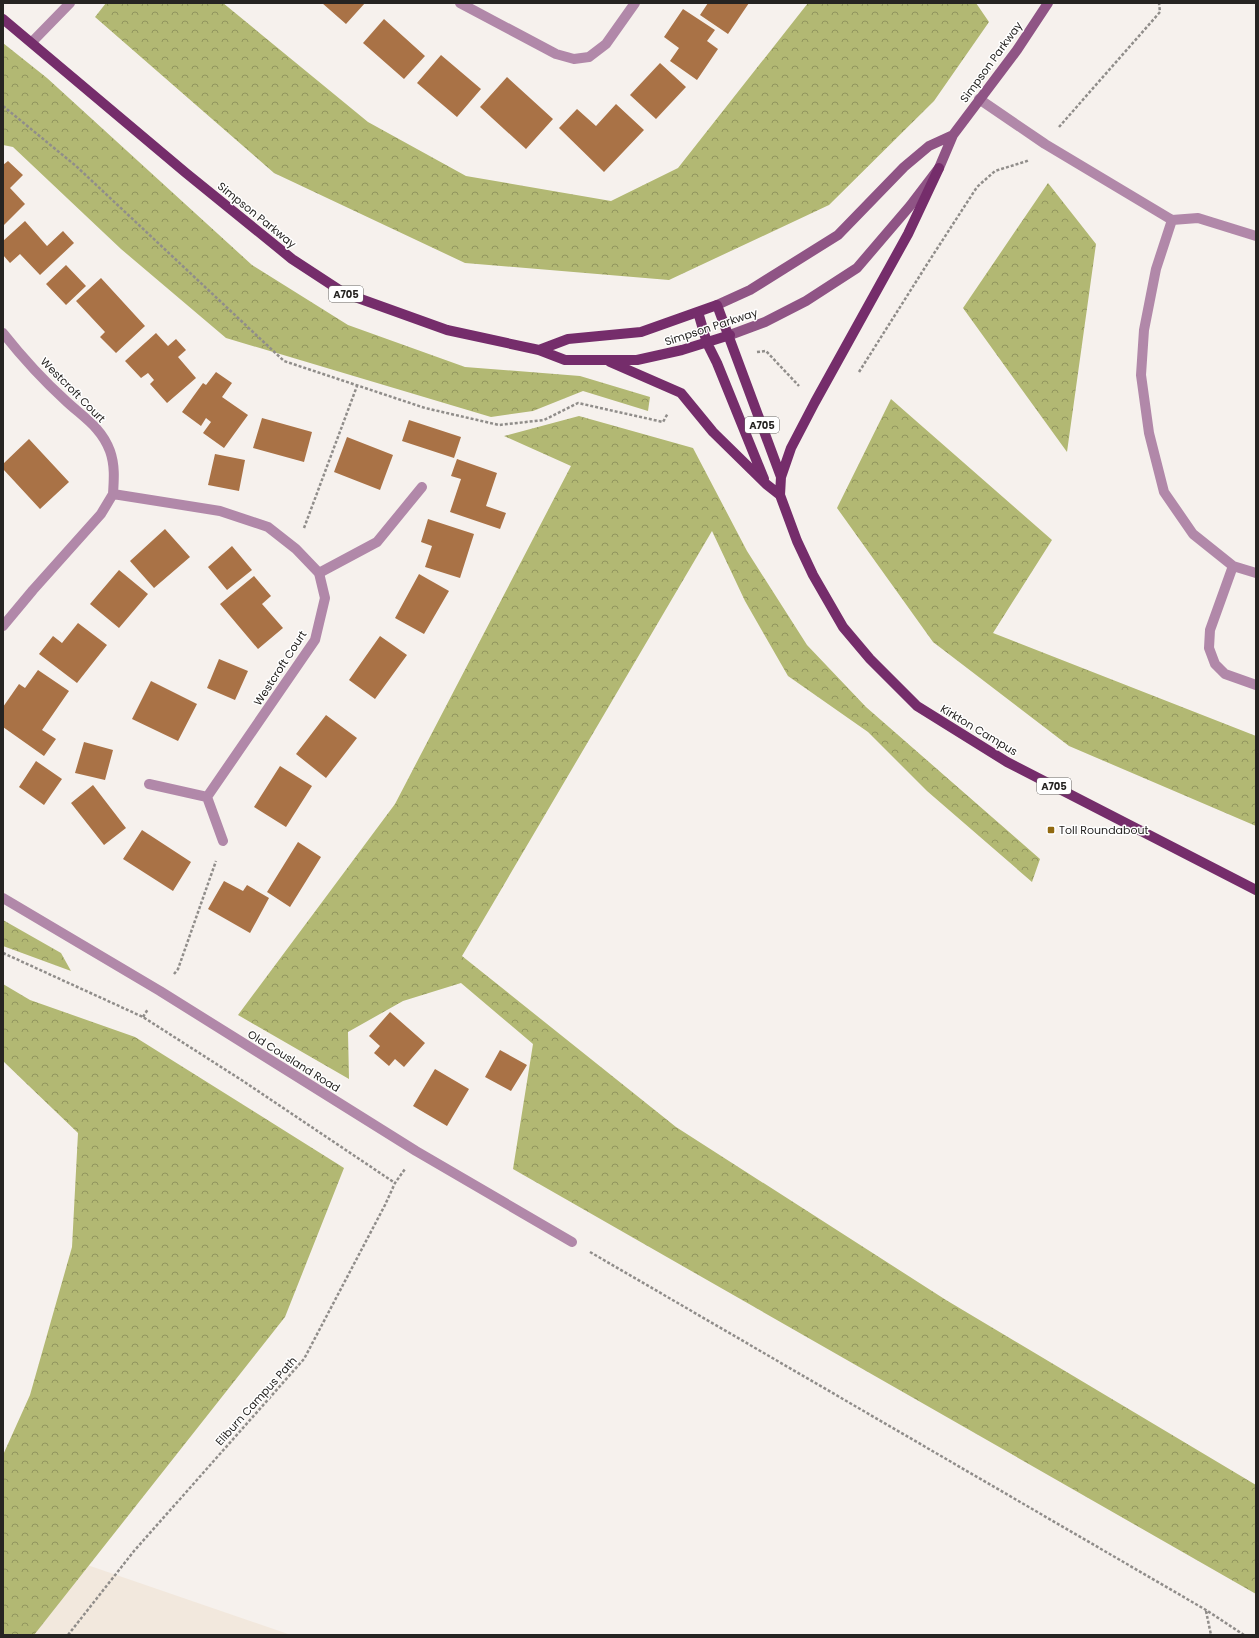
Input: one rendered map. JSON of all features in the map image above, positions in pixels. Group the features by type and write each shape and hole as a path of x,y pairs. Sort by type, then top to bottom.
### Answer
{"main road":[{"name":"Simpson Parkway","path":"3,19 186,173 292,259 344,293 447,330 540,350 565,360 637,360 707,343 765,322 806,301 856,268 910,206 939,168 953,135 1017,50 1048,3"},
{"name":"Simpson Parkway","path":"540,350 568,339 641,332 698,312 750,290 838,235 904,167 929,146 953,135"},
{"path":"781,477 792,448 814,402 908,234 939,168"},
{"name":"Kirkton Campus","path":"717,304 730,335 781,477 780,495 797,541 813,575 843,627 870,658 917,706 1007,762 1256,890"},
{"name":"A705","path":"698,312 707,343 717,363 766,484"},
{"name":"A705","path":"604,360 681,393 713,432 766,484 780,495"}],"street":[{"path":"32,42 70,3"},
{"path":"460,3 556,54 574,59 589,57 606,44 635,3"},
{"path":"979,99 1045,144 1172,220 1198,218 1256,236"},
{"path":"1172,220 1156,269 1144,330 1141,375 1149,433 1164,492 1193,534 1233,566 1256,573"},
{"name":"Westcroft Court","path":"3,333 21,356 66,402 95,425 110,451 115,475 113,494 101,514 3,626"},
{"path":"113,494 220,511 268,527 296,549 319,573 376,542 422,487"},
{"path":"1233,566 1210,630 1209,648 1215,664 1225,674 1256,685"},
{"name":"Westcroft Court","path":"207,797 315,640 325,598 319,573"},
{"path":"149,784 207,797 223,841"},
{"name":"Old Cousland Road","path":"3,898 160,991 416,1151 572,1242"}],"path":[{"path":"856,377 930,258 977,187 995,171 1027,162 1045,144 1160,12 1159,3"},
{"path":"3,106 76,166 284,361 425,408 499,425 544,420 578,403 663,422 681,393"},
{"path":"737,356 766,351 814,402"},
{"path":"296,549 357,386"},
{"path":"143,1017 160,991 178,969 223,841"},
{"path":"3,953 143,1017 243,1081 395,1183"},
{"name":"Eliburn Campus Path","path":"68,1635 134,1551 304,1359 386,1205 395,1183 416,1151"},
{"path":"572,1242 1206,1610 1244,1635"},
{"path":"1206,1610 1211,1635"}],"shaded area":[{"path":"3,1536 291,1635 3,1635"}],"green space":[{"path":"106,3 223,3 368,122 466,176 611,201 678,168 808,3 976,3 989,22 934,101 829,205 669,280 465,263 274,173 95,17"},
{"path":"3,43 47,78 252,265 348,325 465,367 580,376 650,397 648,411 583,391 533,411 491,417 226,338 121,249 13,147 3,145"},
{"path":"1048,183 1096,244 1067,452 963,308"},
{"path":"891,399 1052,540 993,633 1256,736 1256,826 1069,746 933,642 837,508"},
{"path":"579,416 693,448 747,551 807,645 866,707 1040,859 1032,882 927,791 868,732 788,676 745,601 712,531 462,956 676,1127 946,1300 1256,1485 1256,1594 513,1169 533,1044 461,983 403,1001 348,1032 349,1079 238,1015 395,804 571,466 504,436"},
{"path":"3,920 61,953 71,971 3,946"},
{"path":"3,984 30,1000 135,1037 344,1168 285,1317 34,1635 3,1635 3,1455 30,1395 72,1247 78,1133 3,1061"}],"building":[{"path":"322,3 365,3 346,24"},
{"path":"708,3 749,3 728,34 700,15"},
{"path":"683,9 715,30 707,41 718,49 697,80 670,61 679,48 664,37"},
{"path":"384,19 425,56 404,79 363,43"},
{"path":"441,55 481,89 457,117 417,83"},
{"path":"660,63 686,87 656,119 630,95"},
{"path":"507,77 553,119 526,149 480,107"},
{"path":"616,104 644,130 604,172 559,128 577,109 596,126"},
{"path":"8,161 23,175 10,188 25,204 3,226 3,165"},
{"path":"25,221 47,246 63,231 74,243 40,275 20,254 10,263 3,255 3,241"},
{"path":"66,265 86,286 66,305 46,284"},
{"path":"101,278 145,326 116,353 100,337 105,332 76,301"},
{"path":"156,333 168,346 176,339 186,350 178,357 196,378 167,403 150,384 154,380 148,373 141,378 125,361"},
{"path":"216,372 232,383 222,397 248,415 224,448 203,433 211,422 206,418 201,426 182,412 203,383 206,385"},
{"path":"262,418 312,432 304,462 253,448"},
{"path":"409,420 461,437 454,458 402,441"},
{"path":"347,437 393,455 380,490 334,472"},
{"path":"29,439 69,482 40,509 3,469 3,464"},
{"path":"215,454 245,460 239,491 208,485"},
{"path":"457,459 497,473 486,506 506,513 500,529 450,512 461,479 451,476"},
{"path":"428,519 474,534 460,578 425,567 432,546 421,542"},
{"path":"165,529 190,557 154,588 130,561"},
{"path":"232,546 252,570 227,590 208,567"},
{"path":"119,570 148,594 119,628 90,604"},
{"path":"419,574 449,591 424,634 395,618"},
{"path":"254,576 271,596 262,604 283,628 258,649 220,604"},
{"path":"78,623 107,645 77,683 39,654 53,636 62,643"},
{"path":"380,636 407,655 375,699 349,680"},
{"path":"219,659 248,671 235,700 207,688"},
{"path":"38,670 69,691 42,730 56,739 44,756 3,727 3,707 19,684 25,688"},
{"path":"151,681 197,704 178,741 132,719"},
{"path":"326,715 357,738 326,778 296,754"},
{"path":"84,742 113,750 105,780 75,773"},
{"path":"36,761 62,779 44,805 19,787"},
{"path":"280,766 312,786 286,827 254,807"},
{"path":"93,785 126,828 104,845 71,803"},
{"path":"142,830 191,862 173,891 123,859"},
{"path":"298,842 321,857 290,907 267,892"},
{"path":"224,881 243,891 247,885 269,898 250,933 208,909"},
{"path":"390,1012 425,1043 404,1067 395,1059 389,1066 374,1053 380,1046 369,1036"},
{"path":"500,1050 527,1065 511,1091 485,1077"},
{"path":"435,1069 469,1089 447,1126 413,1106"}],"place":[{"name":"Toll Roundabout","path":"1051,830"}]}
